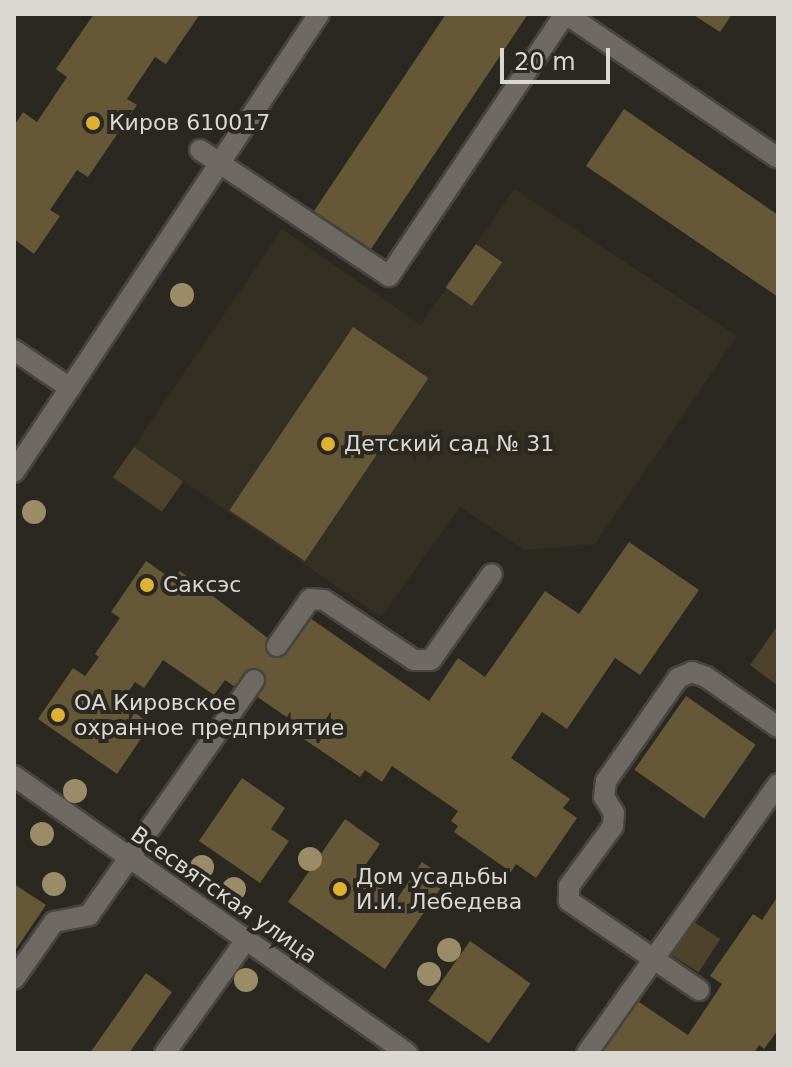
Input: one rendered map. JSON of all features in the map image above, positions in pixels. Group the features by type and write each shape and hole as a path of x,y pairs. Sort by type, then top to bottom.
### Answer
{"street":[{"path":"14,472 319,14"},
{"path":"200,150 389,276 566,14 778,158"},
{"path":"14,350 70,388"},
{"path":"277,646 310,599 324,600 414,660 431,660 492,574"},
{"path":"699,990 569,901 569,886 613,826 614,813 604,797 606,781 678,678 692,672 778,727"},
{"path":"14,979 54,922 89,915 254,680"},
{"name":"Всесвятская улица","path":"14,776 407,1053"},
{"path":"587,1053 778,784"},
{"path":"165,1053 246,940"}],"shaded area":[{"path":"514,189 737,336 595,544 524,550 460,507 381,617 134,447 282,229 421,325"},
{"path":"134,447 183,481 162,512 113,477"},
{"path":"778,625 778,686 750,665"},
{"path":"691,920 720,939 699,973 669,954"}],"building":[{"path":"94,14 200,14 166,64 155,57 127,99 137,105 88,177 77,170 50,210 60,216 34,254 14,239 14,126 23,112 37,122 67,77 56,69"},
{"path":"446,14 528,14 371,249 314,211"},
{"path":"692,14 732,14 720,32"},
{"path":"624,109 778,215 778,297 586,166"},
{"path":"476,244 502,262 472,306 446,287"},
{"name":"Детский сад № 31","path":"353,327 428,378 305,561 229,510"},
{"path":"629,542 699,590 640,675 615,658 567,729 542,712 511,758 570,799 563,808 577,818 536,878 516,864 511,872 454,832 458,826 451,821 458,811 392,766 382,782 365,770 360,777 283,725 288,718 256,696 262,687 244,673 235,687 225,680 214,695 163,660 144,688 135,682 121,703 151,724 117,774 38,719 73,668 85,676 99,657 95,654 120,618 111,612 146,561 173,580 180,571 286,652 310,618 429,701 458,658 485,677 545,591 579,614"},
{"path":"686,696 756,745 704,818 634,770"},
{"path":"242,778 285,808 271,829 289,841 260,883 199,841"},
{"name":"Дом усадьбы И.И. Лебедева","path":"345,819 380,844 360,873 397,899 422,862 447,879 385,969 288,902"},
{"path":"14,884 46,905 14,952"},
{"path":"778,896 778,1030 764,1049 759,1045 754,1053 596,1053 633,998 688,1035 722,984 710,976 753,914 762,920"},
{"path":"470,941 531,983 489,1043 428,1001"},
{"path":"146,973 172,992 129,1053 90,1053"}],"place":[{"name":"Киров 610017","path":"93,123"},
{"name":"Детский сад № 31","path":"328,444"},
{"name":"Саксэс","path":"147,585"},
{"name":"ОА Кировское охранное предприятие","path":"58,715"},
{"name":"Дом усадьбы И.И. Лебедева","path":"340,889"}]}
